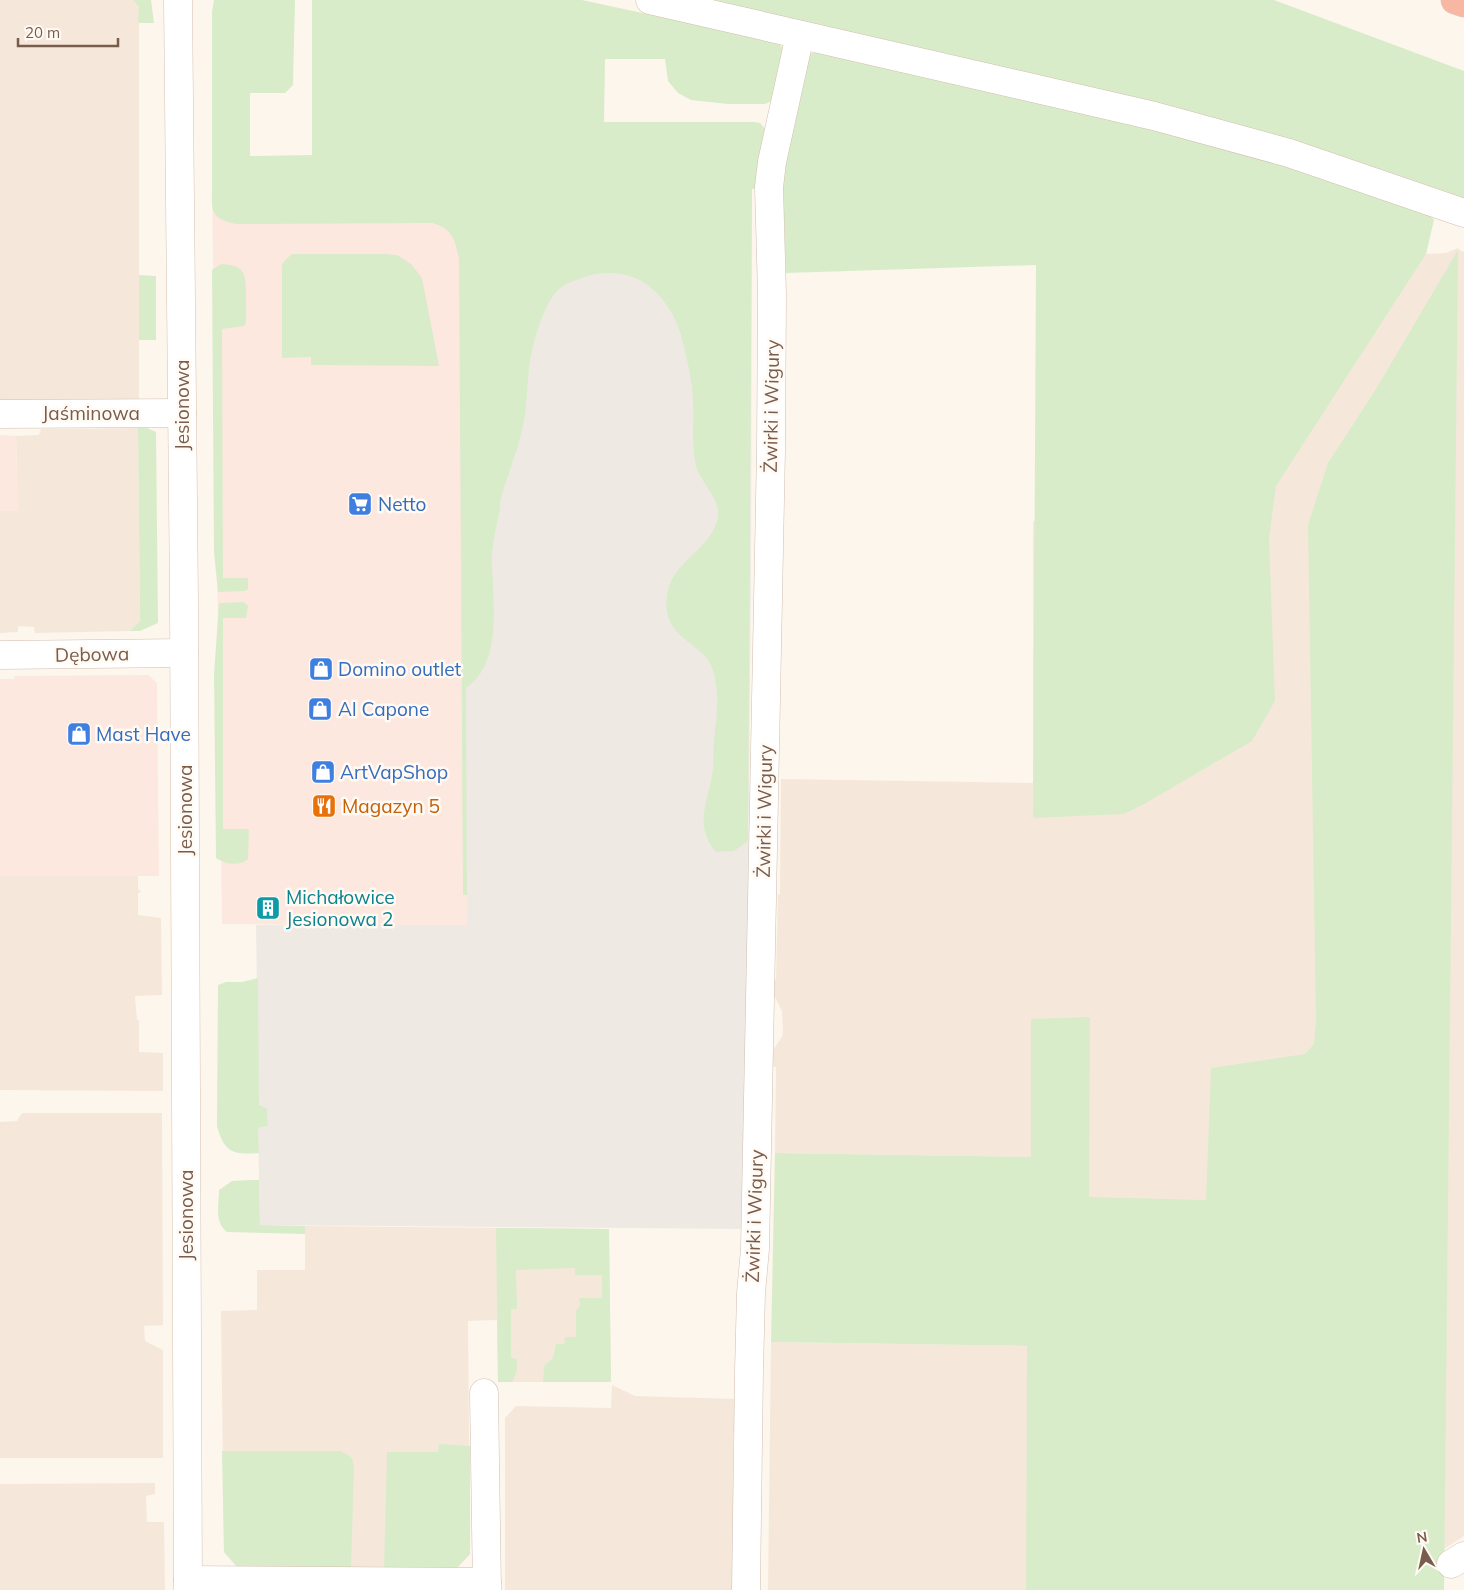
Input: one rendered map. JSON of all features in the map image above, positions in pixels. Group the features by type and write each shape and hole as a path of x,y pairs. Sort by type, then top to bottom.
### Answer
{"highway":[{"path":"1455,0 1464,3"}],"street":[{"name":"Jesionowa","path":"178,0 184,653 188,1585"},
{"path":"650,0 1154,116 1289,153 1464,213"},
{"name":"Żwirki i Wigury","path":"746,1590 751,1303 756,1248 770,460 772,294 769,187 772,162 800,35"},
{"name":"Jaśminowa","path":"0,414 182,413"},
{"name":"Dębowa","path":"0,655 184,653"},
{"path":"188,1585 487,1586 484,1393"}],"shaded area":[{"path":"0,0 133,0 139,7 139,402 0,402"},
{"path":"212,186 465,187 467,926 222,924"},
{"path":"752,188 751,573 745,1229 260,1225 258,1128 268,1126 267,1108 259,1105 256,925 467,925 466,243"},
{"path":"1458,248 1464,252 1464,1536 1444,1549 1444,1590 768,1590 771,1342 1026,1346 1031,1157 775,1153 776,1067 770,1066 771,1053 782,1037 783,1032 782,1011 773,993 772,983 776,979 778,895 780,894 781,779 1033,783 1033,522 1426,254 1446,253"},
{"path":"138,428 140,621 130,631 35,633 34,627 18,626 18,632 0,633 0,511 18,511 16,436 39,435 41,429"},
{"path":"0,435 16,436 18,511 0,511"},
{"name":"Mast Have","path":"148,675 157,683 159,876 0,876 0,679 14,679 15,676"},
{"path":"0,876 138,876 138,889 141,892 138,893 138,915 161,918 162,995 135,996 137,1020 139,1020 139,1052 163,1053 163,1091 0,1090"},
{"path":"22,1113 162,1113 163,1325 144,1326 145,1341 163,1350 163,1458 0,1458 0,1122 17,1121"},
{"path":"305,1226 609,1229 611,1382 498,1382 497,1320 468,1321 470,1554 456,1569 238,1568 224,1552 221,1311 257,1310 257,1270 305,1270"},
{"path":"612,1385 635,1396 735,1399 736,1433 733,1433 733,1467 735,1468 734,1590 505,1590 505,1418 516,1406 611,1408"},
{"path":"155,1483 155,1494 146,1496 147,1522 164,1522 165,1590 0,1590 0,1484"}],"green space":[{"path":"133,0 151,0 154,23 138,23 139,7"},
{"path":"214,0 295,0 293,85 285,93 250,93 250,156 312,155 312,0 582,0 777,42 785,50 774,100 765,104 728,104 691,100 678,93 668,81 665,59 605,59 604,122 754,122 760,123 767,131 760,188 752,189 748,841 734,851 716,852 705,833 704,824 705,805 713,772 717,713 716,681 710,663 705,656 683,638 669,620 666,605 670,584 675,574 706,541 717,522 718,514 715,500 699,473 694,458 692,392 686,354 675,319 664,301 656,293 639,280 630,276 604,273 568,283 555,293 544,312 532,349 524,421 500,502 493,543 494,613 492,641 484,668 466,688 467,895 463,895 459,258 456,246 452,236 444,228 432,223 236,224 227,222 217,216 212,207 212,12"},
{"path":"703,0 1274,0 1464,71 1464,200 1349,159 1259,132"},
{"path":"818,52 1041,102 1239,150 1428,213 1434,220 1426,254 1276,486 1269,538 1275,701 1252,741 1124,814 1033,818 1036,265 786,273 782,157 809,54"},
{"path":"1458,250 1444,1590 1026,1590 1027,1346 771,1342 775,1153 1031,1157 1031,1019 1090,1017 1089,1197 1206,1200 1211,1068 1305,1054 1314,1044 1316,1021 1308,525 1328,463 1376,389"},
{"path":"292,254 386,254 397,255 411,264 422,278 439,366 311,365 311,357 282,358 282,266 284,261"},
{"path":"221,264 240,269 246,284 245,326 222,329 223,578 248,578 248,589 245,591 218,592 214,552 212,270"},
{"path":"139,275 156,276 156,340 139,340"},
{"path":"138,428 147,428 156,432 158,623 140,631 130,631 140,621"},
{"path":"244,602 248,606 246,618 223,618 223,829 248,829 249,831 248,859 244,862 232,864 216,858 214,674 219,603"},
{"path":"258,978 259,1105 267,1108 268,1126 258,1128 259,1153 243,1153 227,1147 217,1126 218,985 226,982 242,982"},
{"path":"259,1180 260,1225 305,1226 305,1234 227,1232 223,1228 220,1224 218,1213 219,1190 232,1181"},
{"path":"496,1228 609,1229 611,1382 543,1382 544,1366 553,1358 556,1344 564,1344 565,1337 576,1337 576,1311 580,1305 579,1298 602,1298 602,1275 575,1275 575,1268 516,1270 517,1309 511,1309 511,1358 517,1359 517,1371 512,1382 498,1382"},
{"path":"439,1444 470,1446 470,1554 456,1569 384,1569 387,1452 438,1452"},
{"path":"222,1451 340,1451 350,1457 354,1467 351,1569 238,1568 224,1552"}],"place":[{"name":"Netto","path":"360,504"},
{"name":"Domino outlet","path":"321,669"},
{"name":"Al Capone","path":"320,709"},
{"name":"Mast Have","path":"79,734"},
{"name":"ArtVapShop","path":"323,772"},
{"name":"Magazyn 5","path":"324,806"},
{"name":"Michałowice Jesionowa 2","path":"268,908"}]}
